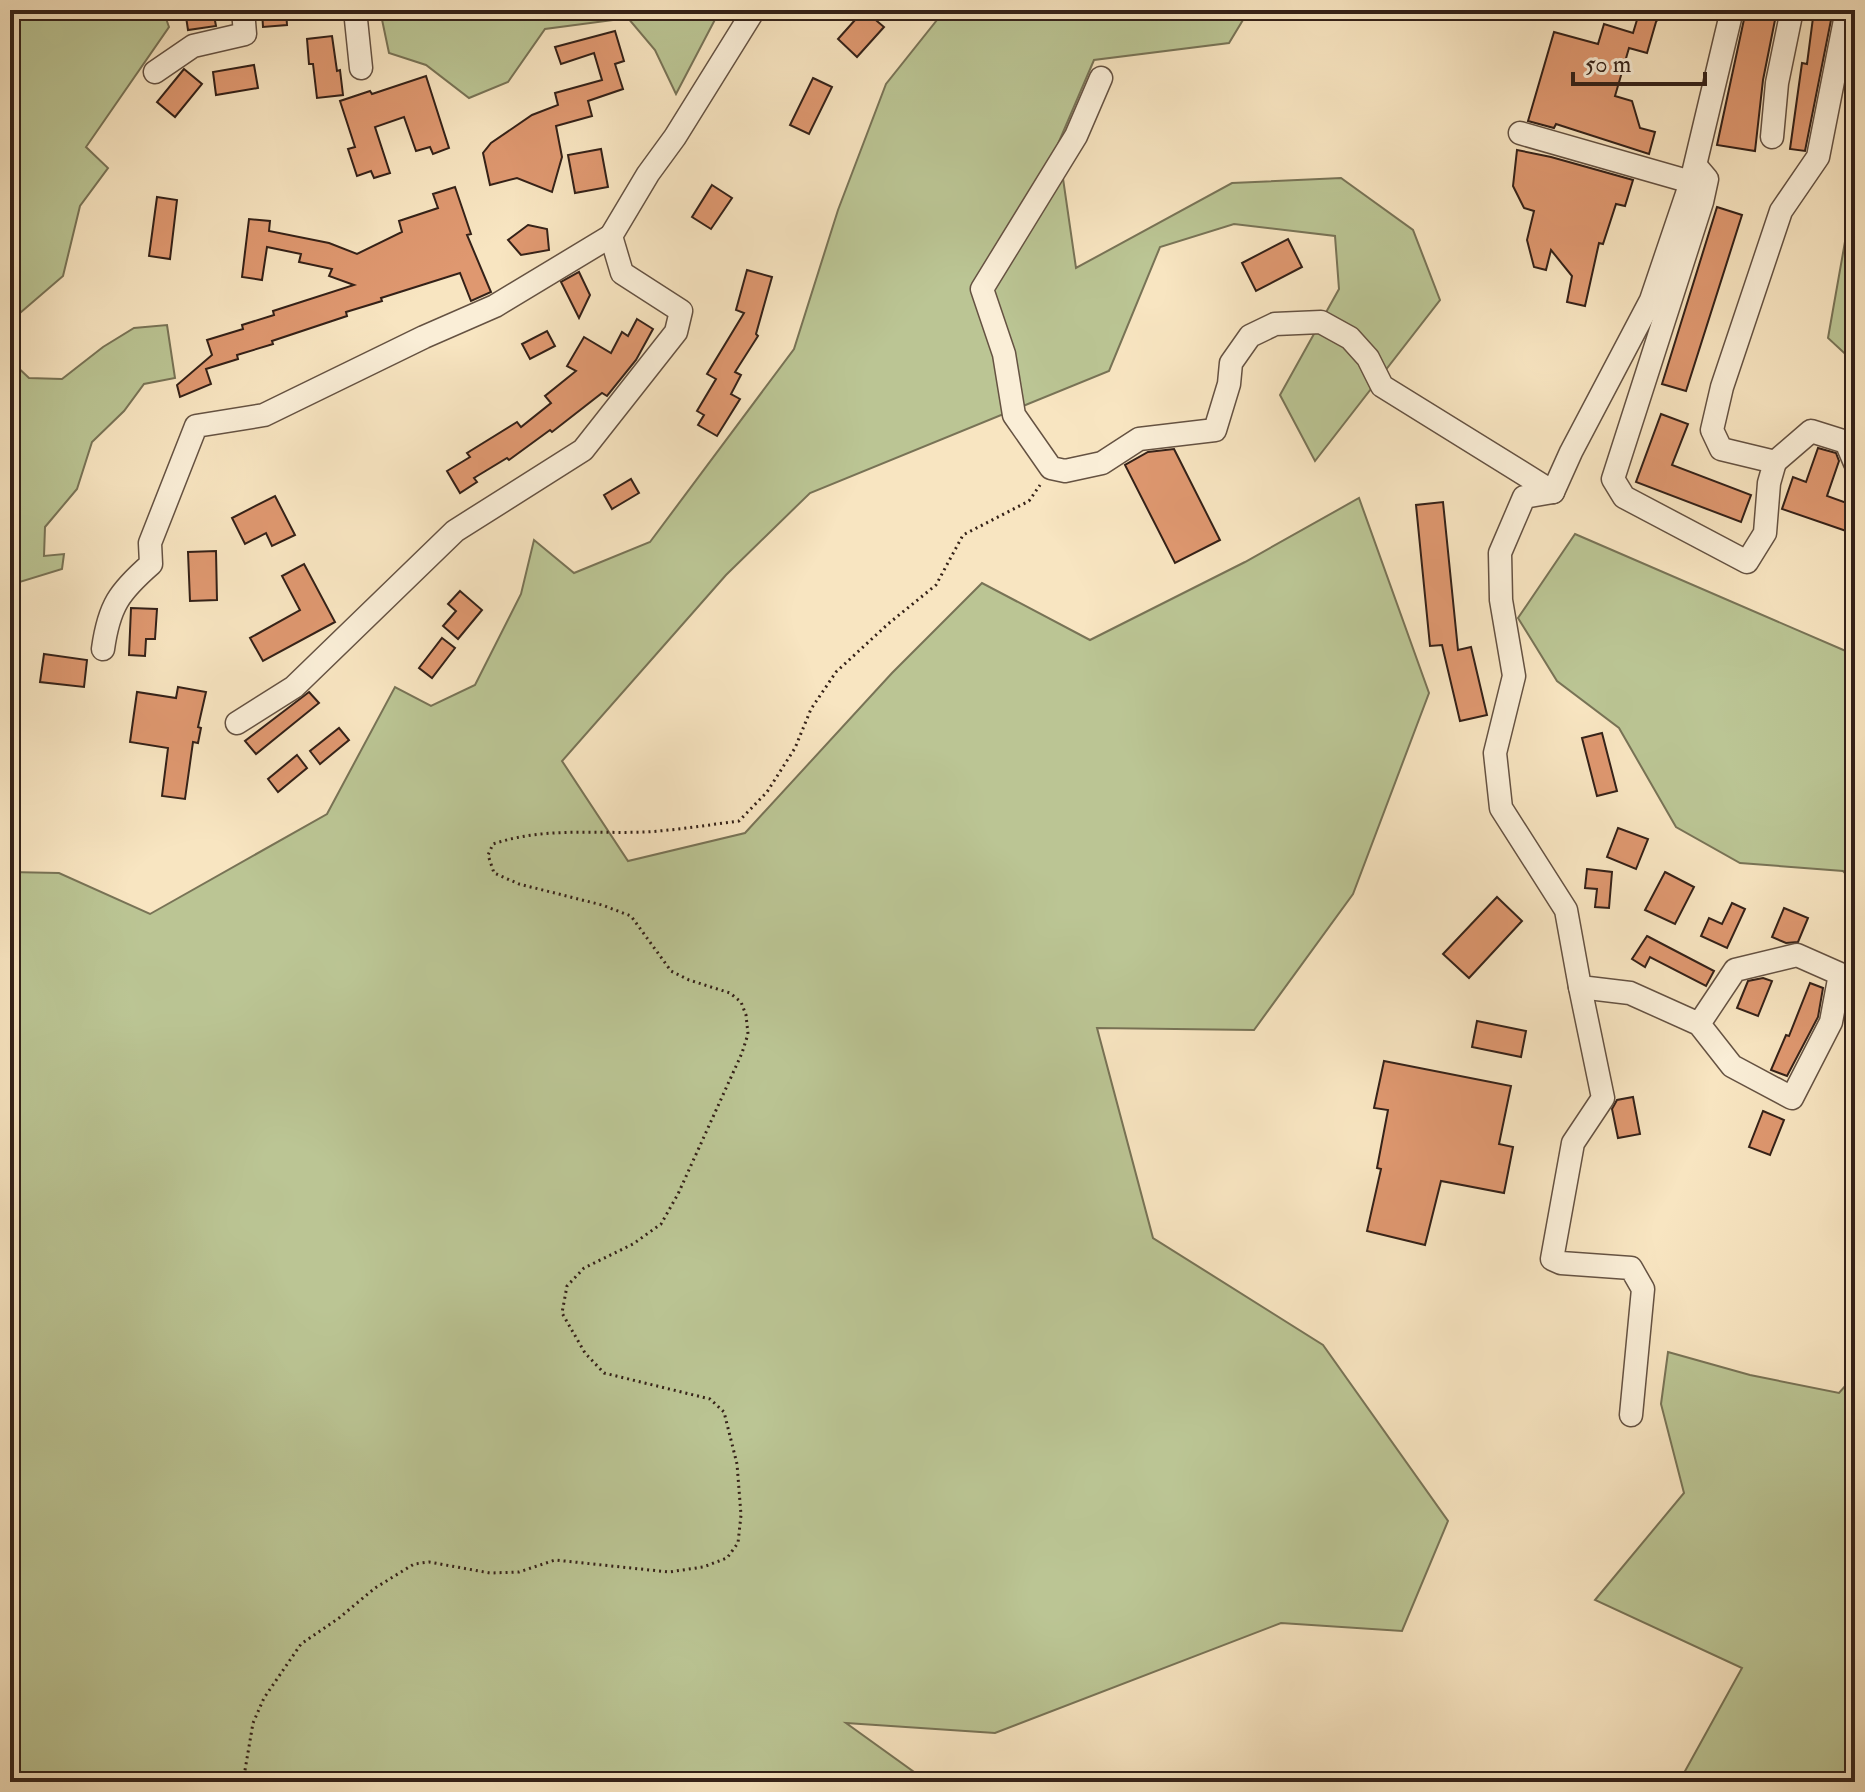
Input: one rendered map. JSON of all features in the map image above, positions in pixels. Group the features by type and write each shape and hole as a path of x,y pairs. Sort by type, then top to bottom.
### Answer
{"street":[{"path":"155,72 193,46 245,34 243,10"},
{"path":"355,10 361,68"},
{"path":"103,649 107,622 125,587 151,564 150,543 196,426 264,415 495,306 611,236 754,10"},
{"path":"1553,492 1651,300 1693,173 1732,10"},
{"path":"1772,137 1777,83 1792,10"},
{"path":"1775,462 1721,449 1712,430 1722,387 1781,211 1818,157 1847,10"},
{"path":"1101,78 1076,136 982,289 1004,354 1014,415 1051,468 1065,471 1102,463 1139,439 1215,430 1229,384 1231,363 1250,336 1275,324 1321,322 1350,338 1368,358 1382,386 1553,492"},
{"path":"1520,133 1693,173 1707,179 1613,479 1624,497 1747,562 1765,533 1769,483 1775,462 1811,431 1846,442 1855,463"},
{"path":"237,723 294,687 455,531 583,450 676,332 681,311 622,273 611,236"},
{"path":"1553,492 1524,497 1500,553 1501,600 1514,676 1495,753 1501,808 1566,910 1603,1098 1573,1143 1552,1259 1561,1263 1631,1268 1643,1289 1631,1415"},
{"path":"1580,987 1630,993 1699,1024 1732,1066 1792,1098 1831,1022 1840,974 1797,955 1735,970 1699,1024"}],"path":[{"path":"243,1782 253,1723 264,1698 301,1644 375,1588 414,1564 429,1562 490,1573 519,1572 555,1560 669,1572 703,1567 727,1558 738,1543 741,1515 737,1464 724,1412 710,1399 604,1373 585,1353 562,1313 567,1286 584,1268 633,1244 661,1224 678,1194 748,1034 741,1002 730,993 671,971 631,916 602,905 519,884 494,873 488,855 493,844 508,839 575,830 646,832 739,821 767,792 795,748 811,709 836,672 936,585 963,535 1029,501 1051,468"}],"green space":[{"path":"10,10 163,10 169,27 86,147 108,168 80,206 63,276 13,319 10,339"},
{"path":"380,10 720,10 676,94 655,50 628,18 545,29 508,82 469,98 426,65 389,53"},
{"path":"945,10 1249,10 1229,43 1094,60 1058,144 1076,268 1232,183 1341,178 1413,230 1440,300 1315,461 1280,395 1339,289 1335,236 1234,224 1160,247 1109,371 810,493 726,575 562,761 628,861 745,833 892,673 982,583 1090,640 1245,562 1359,498 1429,693 1353,894 1254,1030 1097,1028 1153,1238 1323,1345 1448,1521 1402,1631 1281,1623 995,1733 846,1723 928,1782 10,1782 10,872 59,873 150,914 327,814 395,687 431,706 475,685 521,594 534,540 574,573 650,542 794,349 838,210 886,84"},
{"path":"1855,185 1855,363 1828,338"},
{"path":"167,325 175,378 144,384 124,411 92,442 77,489 45,527 44,556 64,554 62,569 10,585 10,360 29,378 62,379 103,347 134,328"},
{"path":"1575,534 1855,655 1855,884 1843,871 1740,863 1676,827 1619,728 1557,681 1518,618"},
{"path":"1668,1352 1750,1375 1839,1393 1855,1375 1855,1782 1679,1782 1742,1668 1595,1600 1684,1493 1661,1404"}],"building":[{"path":"185,10 213,10 216,26 188,30"},
{"path":"262,10 286,10 287,25 263,27"},
{"path":"864,10 884,27 857,57 838,39"},
{"path":"1640,10 1664,10 1656,22 1647,53 1629,48 1615,96 1632,101 1640,128 1655,132 1649,154 1556,124 1554,128 1528,121 1554,32 1598,44 1604,24 1633,33"},
{"path":"1746,10 1777,10 1763,80 1755,151 1717,145"},
{"path":"1814,10 1833,10 1805,151 1790,149 1802,63 1807,64"},
{"path":"615,31 624,61 615,64 623,89 588,101 592,116 556,126 562,157 552,192 517,178 490,185 483,153 491,143 532,115 558,105 555,93 602,80 594,53 561,64 555,47"},
{"path":"332,36 343,95 317,98 307,39"},
{"path":"254,65 258,88 216,95 213,72"},
{"path":"184,69 202,84 175,117 157,102"},
{"path":"426,76 449,148 433,154 430,147 416,151 404,117 375,127 390,173 374,178 371,171 357,176 348,149 355,147 340,101"},
{"path":"813,78 832,87 809,134 790,125"},
{"path":"601,149 608,187 575,193 568,155"},
{"path":"1517,150 1633,180 1625,206 1616,204 1603,244 1599,243 1585,306 1567,302 1572,276 1551,250 1546,270 1534,267 1527,240 1534,211 1524,208 1513,186"},
{"path":"712,185 732,198 711,229 692,217"},
{"path":"455,187 471,234 467,235 491,292 471,301 460,273 381,298 382,301 346,312 347,316 272,341 273,344 237,355 238,359 206,369 211,384 180,397 177,385 212,355 207,340 243,329 242,325 274,315 273,311 354,285 329,276 332,269 299,262 301,254 267,247 262,280 242,277 249,219 270,221 269,231 329,243 357,254 402,232 399,221 438,208 433,194"},
{"path":"157,197 177,200 170,259 149,256"},
{"path":"1717,207 1742,215 1686,391 1662,384"},
{"path":"528,225 547,229 549,250 521,255 508,240"},
{"path":"1288,239 1302,267 1256,291 1242,263"},
{"path":"747,270 772,277 756,334 758,336 735,372 741,375 731,394 740,399 717,436 698,425 704,415 697,411 716,379 707,374 744,313 736,310"},
{"path":"579,272 590,295 579,318 561,282"},
{"path":"637,319 653,329 636,360 607,396 602,393 552,432 550,430 509,460 507,458 474,478 477,482 460,493 447,471 470,457 467,453 517,422 521,427 551,403 545,396 576,371 567,366 584,337 611,353 622,332 628,336"},
{"path":"547,331 555,346 530,359 522,344"},
{"path":"1661,414 1688,424 1672,465 1751,495 1741,522 1636,482"},
{"path":"1818,448 1836,453 1839,461 1827,496 1855,506 1855,534 1782,509 1793,477 1806,482"},
{"path":"1174,449 1220,540 1175,563 1125,465 1148,452"},
{"path":"631,479 639,493 612,509 604,495"},
{"path":"275,496 295,535 272,546 266,533 245,544 232,518"},
{"path":"1443,502 1458,650 1471,647 1487,715 1460,721 1442,645 1430,646 1416,505"},
{"path":"216,551 217,600 190,601 188,552"},
{"path":"304,564 335,622 263,661 250,638 300,610 282,576"},
{"path":"460,591 482,610 458,639 443,626 456,611 448,604"},
{"path":"131,608 157,609 155,639 146,639 145,656 129,655"},
{"path":"442,638 455,648 432,678 419,668"},
{"path":"44,654 87,660 84,687 40,682"},
{"path":"178,687 206,692 198,727 201,728 198,743 193,742 185,799 162,796 168,748 130,742 137,692 176,698"},
{"path":"309,692 319,703 256,754 245,741"},
{"path":"339,728 349,740 320,764 310,751"},
{"path":"1602,733 1617,791 1597,796 1582,738"},
{"path":"297,755 307,768 278,792 268,779"},
{"path":"1618,828 1648,839 1636,869 1607,857"},
{"path":"1587,869 1612,872 1609,908 1595,907 1597,889 1585,888"},
{"path":"1665,872 1694,887 1675,924 1645,910"},
{"path":"1497,897 1522,921 1469,978 1443,954"},
{"path":"1732,903 1745,909 1727,948 1701,936 1709,918 1722,924"},
{"path":"1784,908 1808,918 1798,942 1786,943 1772,937"},
{"path":"1647,936 1714,971 1706,986 1650,957 1645,967 1632,959"},
{"path":"1763,978 1772,981 1758,1016 1737,1008 1748,981"},
{"path":"1810,983 1823,988 1818,1017 1787,1076 1771,1070 1786,1035 1789,1036"},
{"path":"1477,1021 1526,1031 1521,1057 1472,1047"},
{"path":"1384,1061 1511,1086 1499,1144 1513,1147 1504,1193 1441,1181 1425,1245 1367,1231 1381,1169 1377,1168 1388,1110 1374,1108"},
{"path":"1633,1097 1640,1134 1618,1138 1612,1109 1617,1100"},
{"path":"1763,1111 1784,1120 1770,1155 1749,1147"}]}
